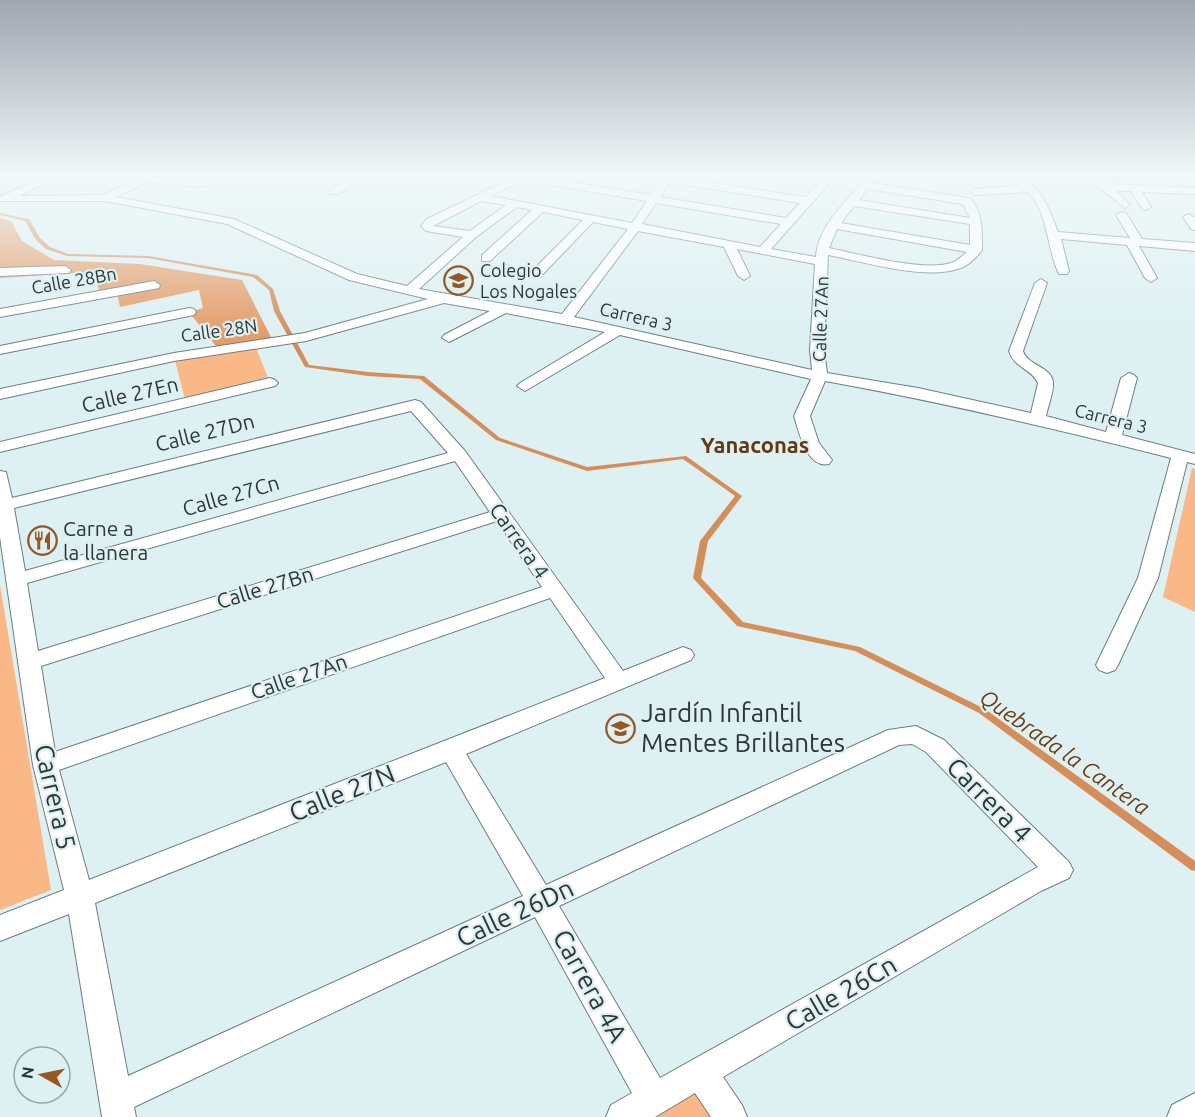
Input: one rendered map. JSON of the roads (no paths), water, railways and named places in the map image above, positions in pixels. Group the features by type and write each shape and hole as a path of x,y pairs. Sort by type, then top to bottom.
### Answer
{"street":[{"name":"Carrera 3","path":"250,230 353,277 409,291 443,299 565,319 820,376 918,393 1037,419 1188,457"},
{"path":"438,230 472,235"},
{"path":"409,291 479,230"},
{"path":"486,258 517,230"},
{"path":"539,271 579,230"},
{"path":"565,319 632,230"},
{"path":"647,230 763,250 921,268 940,268 957,266 975,250 976,230"},
{"path":"763,250 781,230"},
{"path":"822,256 831,230"},
{"path":"862,230 975,250"},
{"path":"1052,230 1063,271"},
{"path":"1131,230 1151,278"},
{"path":"1054,235 1195,247"},
{"path":"729,244 744,276"},
{"name":"Calle 27An","path":"820,376 817,350 822,256"},
{"path":"0,272 64,270"},
{"path":"1037,419 1046,383 1044,377 1017,357 1016,351 1041,283"},
{"name":"Calle 28Bn","path":"0,313 154,285"},
{"name":"Calle 28N","path":"0,394 174,357 306,337 443,299"},
{"path":"450,338 504,309"},
{"path":"0,350 189,312"},
{"path":"525,386 617,331"},
{"path":"820,376 802,416 811,444 823,460"},
{"path":"1113,438 1129,378"},
{"name":"Calle 27En","path":"0,447 270,383"},
{"name":"Carrera 4","path":"415,405 459,455 619,681"},
{"name":"Calle 27Dn","path":"5,505 415,405"},
{"name":"Calle 27Cn","path":"8,555 459,455"},
{"path":"1107,665 1148,578 1188,457"},
{"name":"Carrera 5","path":"0,476 5,505 8,555 29,662 45,765 80,898 118,1107"},
{"name":"Calle 27Bn","path":"29,662 501,514"},
{"name":"Calle 27An","path":"45,765 553,590"},
{"name":"Calle 27N","path":"0,928 451,750 683,655"},
{"name":"Carrera 4","path":"916,735 935,746 1059,870"},
{"name":"Calle 26Dn","path":"118,1107 541,901 896,736 916,735"},
{"name":"Carrera 4A","path":"451,750 541,901 654,1100"},
{"name":"Calle 26Cn","path":"623,1117 1059,870"},
{"path":"701,1073 730,1117"},
{"path":"1184,1117 1195,1109"}],"waterway":[{"name":"Quebrada la Cantera","path":"33,230 38,239 48,248 67,255 148,257 255,276 271,289 277,311 307,366 368,374 422,377 498,439 587,469 684,457 739,496 704,541 697,578 740,624 857,649 982,711 1195,867"}],"place":[{"name":"Colegio Los Nogales","path":"459,281"},
{"name":"Carne a la llanera","path":"42,541"},
{"name":"Jardín Infantil Mentes Brillantes","path":"620,728"}],"district":[{"name":"Yanaconas","path":"755,445"}]}
